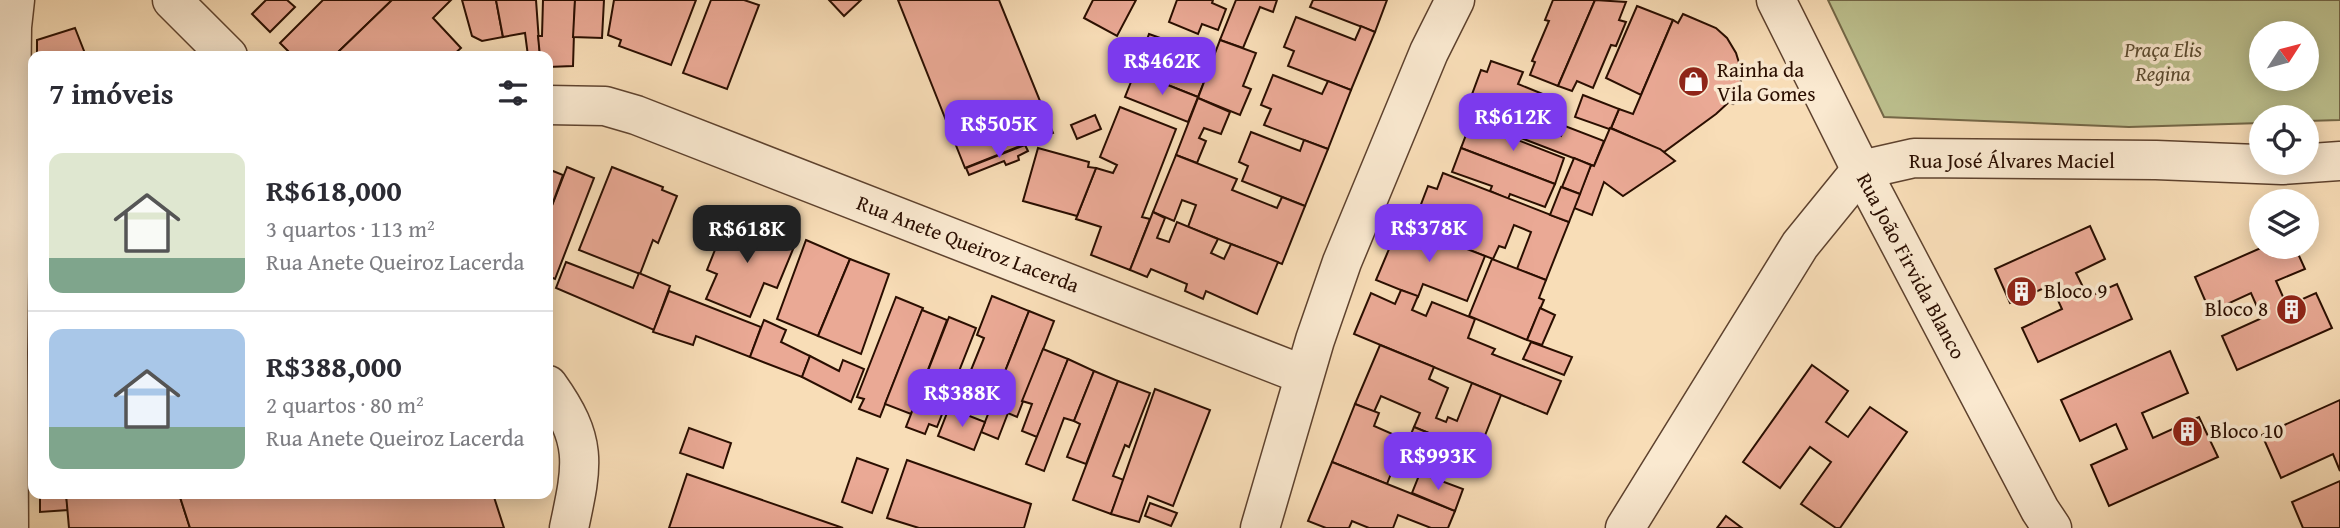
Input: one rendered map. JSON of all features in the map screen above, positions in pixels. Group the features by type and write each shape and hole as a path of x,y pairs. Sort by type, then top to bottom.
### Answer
{"street":[{"path":"9,528 8,353 12,27 15,0"},
{"path":"172,0 223,51"},
{"path":"1260,528 1304,375 1342,262 1429,52 1455,0"},
{"name":"Rua João Firvida Blanco","path":"1776,0 1861,170 2040,510 2052,528"},
{"name":"Rua Anete Queiroz Lacerda","path":"553,105 605,106 636,115 1304,375"},
{"name":"Rua José Álvares Maciel","path":"1861,170 1914,158 2156,160 2282,165 2340,162"},
{"path":"1625,528 1800,245 1861,170"},
{"path":"553,393 572,423 581,459 569,528"}],"green space":[{"name":"Praça Elis Regina","path":"1828,0 2340,0 2340,120 2319,121 2319,105 2249,105 2249,123 2129,127 1884,117"}],"building":[{"path":"266,0 287,0 295,7 270,32 252,14"},
{"path":"323,0 392,0 339,51 288,51 280,43"},
{"path":"392,0 451,0 433,18 461,48 458,51 339,51"},
{"path":"462,0 496,0 503,37 482,41 472,36"},
{"path":"496,0 536,0 540,51 527,51 525,33 503,37"},
{"path":"543,0 575,0 573,66 553,67 553,51 540,51 538,36 542,36"},
{"path":"575,0 604,0 602,38 573,37"},
{"path":"614,0 696,0 671,65 619,46 621,40 608,35"},
{"path":"711,0 744,0 759,5 727,89 683,73"},
{"path":"829,0 861,0 844,16"},
{"path":"898,0 999,0 1053,133 965,168"},
{"path":"1093,0 1136,0 1117,36 1084,18"},
{"path":"1177,0 1213,0 1212,3 1226,9 1218,30 1202,24 1198,34 1169,22"},
{"path":"1236,0 1277,0 1273,12 1260,7 1243,48 1220,40"},
{"path":"1313,0 1387,0 1375,32 1310,7"},
{"path":"1553,0 1595,0 1558,86 1530,75 1535,62 1532,61 1549,21 1545,20"},
{"path":"1595,0 1626,2 1619,20 1626,22 1616,46 1611,45 1593,88 1577,81 1572,91 1558,86"},
{"path":"1637,6 1673,20 1641,95 1606,78"},
{"name":"Rainha da Vila Gomes","path":"1683,14 1716,28 1727,38 1740,66 1741,85 1736,102 1729,102 1664,152 1611,128 1619,109 1633,114 1673,20 1678,23"},
{"path":"1296,17 1355,40 1361,26 1375,32 1351,90 1288,66 1294,51 1284,47"},
{"path":"75,28 84,51 37,51 37,40"},
{"path":"1149,34 1169,41 1164,53 1209,70 1198,97 1135,72"},
{"path":"1220,40 1256,53 1243,86 1251,89 1240,115 1198,98"},
{"path":"1491,61 1523,72 1518,84 1560,101 1549,131 1561,136 1565,126 1604,141 1594,166 1464,116 1481,70 1487,72"},
{"path":"1135,72 1198,97 1188,122 1125,97"},
{"path":"1273,75 1322,94 1328,81 1351,90 1328,149 1264,125 1271,109 1261,105"},
{"path":"1583,95 1619,109 1611,128 1575,117"},
{"path":"1198,98 1230,112 1221,134 1204,128 1199,138 1206,141 1197,163 1176,155"},
{"path":"1120,107 1176,129 1142,217 1150,219 1130,270 1091,255 1101,227 1076,219 1096,168 1113,173 1117,165 1100,157"},
{"path":"1095,115 1101,129 1077,139 1071,125"},
{"path":"1471,122 1564,158 1555,184 1461,148"},
{"path":"1610,128 1660,149 1675,161 1623,196 1604,182 1592,215 1574,208 1591,165 1594,166"},
{"path":"1251,132 1300,151 1304,140 1328,149 1305,206 1242,181 1248,166 1239,162"},
{"path":"1025,145 1028,151 1018,156 1019,160 1006,165 1004,161 969,175 966,168"},
{"path":"1038,148 1089,162 1088,167 1096,168 1077,216 1023,201"},
{"path":"1461,148 1555,184 1545,207 1510,194 1508,199 1490,191 1492,186 1452,172"},
{"path":"1176,155 1237,179 1232,190 1277,208 1282,197 1305,206 1282,264 1188,227 1196,205 1182,200 1174,221 1153,212"},
{"path":"1574,158 1591,165 1580,194 1562,187"},
{"path":"567,167 594,178 555,279 553,278 553,203"},
{"path":"612,167 663,187 662,190 677,196 658,243 653,240 640,274 579,250"},
{"path":"553,171 563,175 553,202"},
{"path":"1443,173 1569,222 1546,280 1517,269 1531,232 1514,225 1505,248 1499,246 1493,259 1412,228 1428,186 1437,189"},
{"path":"1561,187 1580,194 1569,222 1550,215"},
{"path":"1153,212 1165,218 1157,238 1169,242 1177,222 1218,239 1211,253 1224,259 1231,244 1278,262 1257,314 1206,291 1203,299 1185,291 1187,284 1151,269 1147,277 1130,270"},
{"path":"728,217 796,242 777,288 764,283 750,317 706,299 717,274 707,270"},
{"path":"1400,223 1485,256 1467,301 1423,284 1418,297 1376,280"},
{"name":"Bloco 9","path":"2090,226 2105,259 2076,273 2088,297 2117,284 2132,319 2038,362 2022,328 2062,309 2051,285 2010,303 1995,269"},
{"path":"806,240 850,259 818,336 777,319"},
{"name":"Bloco 8","path":"2249,253 2249,259 2300,259 2305,269 2276,281 2287,306 2316,293 2332,328 2237,370 2222,336 2262,318 2251,293 2210,312 2195,277"},
{"path":"850,259 889,274 861,354 818,336"},
{"path":"1492,259 1546,280 1539,298 1544,300 1527,340 1469,316"},
{"path":"566,262 633,288 639,273 670,286 654,330 556,288"},
{"path":"1401,290 1418,296 1412,310 1426,316 1432,302 1475,319 1468,338 1495,349 1492,354 1561,381 1547,414 1354,334 1371,293 1395,304"},
{"path":"669,291 761,327 750,357 696,336 693,345 653,332"},
{"path":"992,296 1029,311 988,414 963,404 972,382 967,380 984,338 977,335"},
{"path":"896,297 923,308 880,417 859,409 864,399 857,397"},
{"path":"1540,308 1555,315 1542,345 1527,340"},
{"path":"922,310 947,320 911,414 885,404"},
{"path":"1029,311 1054,321 1017,417 1008,413 998,439 981,432"},
{"path":"949,317 976,328 937,427 929,424 925,434 906,427"},
{"path":"764,320 786,330 781,342 810,356 802,377 750,357"},
{"path":"1531,342 1572,357 1564,375 1523,359"},
{"path":"1380,345 1434,367 1429,379 1448,388 1436,418 1446,422 1448,417 1457,421 1472,383 1501,395 1478,453 1414,427 1420,413 1381,396 1374,412 1355,404"},
{"path":"1043,349 1068,359 1037,437 1022,431 1032,404 1022,401"},
{"name":"Bloco 10","path":"2170,351 2188,393 2142,413 2153,438 2199,417 2218,457 2109,506 2091,465 2127,449 2116,424 2080,441 2061,400"},
{"path":"810,356 839,371 843,360 864,369 851,402 802,377"},
{"path":"1068,359 1094,371 1074,421 1064,418 1044,471 1026,464"},
{"path":"1812,365 1848,391 1826,422 1848,437 1870,407 1907,432 1840,528 1801,504 1831,462 1810,447 1780,488 1743,462"},
{"path":"1094,371 1118,381 1086,464 1067,457 1080,424 1074,421"},
{"path":"1118,381 1150,393 1129,447 1125,445 1113,476 1124,480 1111,514 1073,500"},
{"path":"1155,389 1210,410 1173,506 1148,496 1139,522 1111,514"},
{"path":"2340,400 2340,471 2333,454 2281,478 2262,435"},
{"path":"1355,404 1379,413 1374,426 1408,441 1414,427 1478,453 1470,474 1420,453 1411,476 1392,471 1387,484 1332,462"},
{"path":"949,408 985,422 974,450 938,436"},
{"path":"689,428 731,443 723,468 680,453"},
{"path":"857,458 888,469 872,513 842,502"},
{"path":"907,460 1031,504 1024,528 919,528 887,518"},
{"path":"1332,462 1455,511 1448,528 1431,528 1398,515 1393,528 1369,528 1352,521 1349,528 1326,528 1308,521"},
{"path":"1420,473 1463,489 1455,511 1412,493"},
{"path":"687,474 843,528 669,528"},
{"path":"2340,481 2340,528 2303,528 2292,502"},
{"path":"40,499 67,499 68,510 40,512"},
{"path":"66,499 181,499 190,528 69,528"},
{"path":"181,499 495,499 504,528 190,528"},
{"path":"1150,503 1177,513 1171,526 1145,516"},
{"path":"1726,516 1742,528 1717,528"}],"place":[{"name":"Rainha da Vila Gomes","path":"1694,82"},
{"name":"Bloco 9","path":"2021,291"},
{"name":"Bloco 8","path":"2291,309"},
{"name":"Bloco 10","path":"2187,431"}]}
